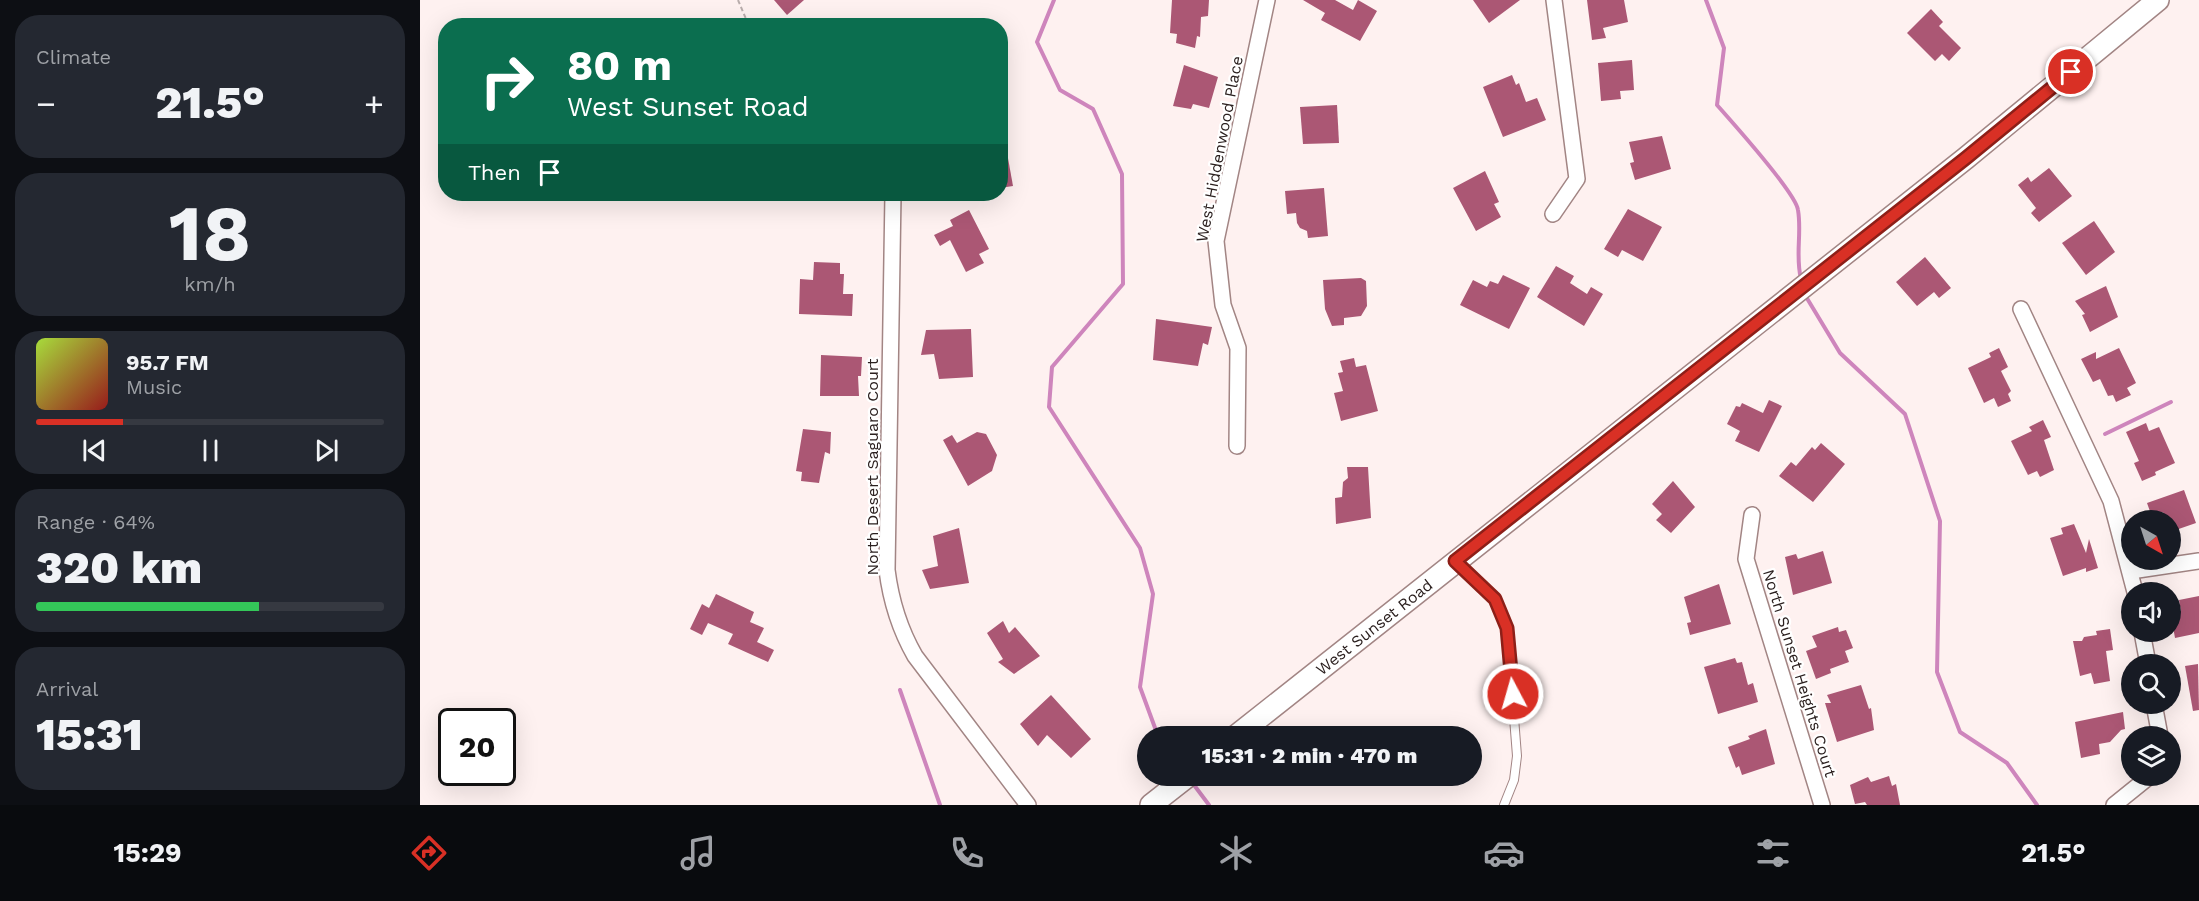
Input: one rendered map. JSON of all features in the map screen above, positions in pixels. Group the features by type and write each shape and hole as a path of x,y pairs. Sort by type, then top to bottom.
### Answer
{"street":[{"name":"West Hiddenwood Place","path":"1238,446 1238,348 1223,305 1216,241 1267,0"},
{"path":"1553,214 1577,179 1554,0"},
{"name":"West Sunset Road","path":"1249,726 1966,158 2158,0"},
{"name":"North Desert Saguaro Court","path":"892,201 887,570 891,602 903,634 915,656 1028,805"},
{"path":"2021,309 2111,501 2133,582"},
{"name":"North Sunset Heights Court","path":"1752,515 1746,560 1822,805"},
{"path":"2131,571 2199,561"},
{"path":"1151,805 1175,786"},
{"path":"2114,805 2138,786"}],"lane":[{"path":"1455,561 1495,599 1507,628 1517,756 1514,780 1504,805"}],"path":[{"path":"738,0 746,18"}],"building":[{"path":"774,0 804,0 787,15"},
{"path":"1172,0 1209,0 1208,16 1201,17 1200,37 1197,36 1195,48 1176,43 1177,34 1170,33"},
{"path":"1303,0 1335,0 1353,10 1358,0 1377,11 1360,41 1321,20 1325,13"},
{"path":"1473,0 1520,0 1489,23"},
{"path":"1587,0 1624,0 1628,22 1603,28 1606,38 1592,40"},
{"path":"1931,9 1943,22 1939,26 1961,48 1949,61 1942,54 1935,61 1907,33"},
{"path":"1632,60 1634,90 1620,91 1621,99 1601,101 1598,63"},
{"path":"1184,65 1218,77 1209,108 1193,104 1191,109 1173,106"},
{"path":"1512,75 1516,85 1519,83 1526,102 1537,98 1546,120 1503,137 1483,87"},
{"path":"1337,105 1339,143 1303,144 1300,107"},
{"path":"1662,136 1671,169 1635,180 1630,163 1634,162 1629,142"},
{"path":"1008,158 1013,186 1008,187"},
{"path":"2049,168 2072,196 2039,222 2031,213 2036,208 2018,185 2028,177 2031,182"},
{"path":"1485,171 1499,202 1494,204 1501,217 1476,231 1453,188"},
{"path":"1324,188 1328,236 1308,238 1307,231 1300,228 1297,223 1296,213 1287,214 1285,191"},
{"path":"1628,209 1662,227 1643,261 1622,250 1618,257 1604,249"},
{"path":"969,210 989,249 979,254 984,263 966,272 950,240 940,246 934,235 953,226 950,220"},
{"path":"2094,221 2115,252 2086,275 2062,243"},
{"path":"1925,257 1951,288 1939,298 1934,292 1917,306 1896,282"},
{"path":"814,262 840,263 840,274 844,274 843,294 853,294 852,316 799,314 800,279 813,280"},
{"path":"1556,266 1574,276 1570,283 1587,294 1591,287 1603,294 1584,326 1537,297"},
{"path":"1503,275 1530,288 1509,329 1460,305 1473,280 1487,287 1490,281 1498,284"},
{"path":"1361,278 1366,281 1367,306 1361,316 1344,318 1344,325 1332,326 1325,309 1323,280"},
{"path":"2106,286 2118,317 2090,332 2082,315 2085,314 2075,301"},
{"path":"1156,319 1212,327 1208,345 1203,343 1198,366 1153,360"},
{"path":"971,329 973,377 939,379 934,354 921,355 926,330"},
{"path":"1999,348 2008,367 2001,371 2011,391 2008,394 2011,401 1998,407 1994,398 1984,403 1968,368 1991,357 1989,353"},
{"path":"2119,348 2136,383 2127,388 2131,395 2116,402 2113,395 2108,396 2100,379 2093,382 2081,359 2096,352 2096,359"},
{"path":"821,355 862,357 861,376 858,376 859,396 820,396"},
{"path":"1354,358 1356,367 1366,365 1378,411 1341,421 1334,393 1343,391 1338,373 1343,372 1340,361"},
{"path":"1769,400 1782,406 1759,452 1735,441 1740,431 1727,424 1736,406 1740,407 1742,403 1763,413"},
{"path":"2043,420 2051,437 2044,440 2054,470 2040,477 2037,471 2028,475 2011,441 2032,431 2029,427"},
{"path":"2146,423 2149,431 2159,427 2175,463 2142,481 2134,463 2139,461 2126,432"},
{"path":"803,429 831,432 830,454 825,452 819,483 801,481 802,472 796,471"},
{"path":"977,432 986,434 997,455 992,471 968,486 943,440 952,435 957,443"},
{"path":"1821,443 1845,464 1813,502 1779,476 1791,462 1796,466 1812,447 1815,450"},
{"path":"1347,467 1368,467 1371,518 1336,524 1335,498 1342,497 1343,482 1348,478"},
{"path":"1673,481 1695,507 1671,533 1656,520 1662,514 1652,504"},
{"path":"2184,490 2196,523 2181,528 2181,510 2150,510 2147,503"},
{"path":"2074,524 2086,553 2089,539 2098,568 2086,572 2086,568 2063,576 2050,538 2063,534 2061,528"},
{"path":"959,528 969,583 930,589 922,570 938,566 933,536"},
{"path":"1823,551 1832,583 1793,595 1785,557 1796,554 1798,559"},
{"path":"1719,584 1731,624 1690,635 1687,623 1691,622 1684,597"},
{"path":"716,594 754,612 750,622 764,628 757,642 774,650 768,662 728,644 733,634 708,623 702,635 690,629 702,604 709,608"},
{"path":"2199,596 2199,633 2181,637 2181,600"},
{"path":"1003,621 1009,633 1015,627 1040,656 1014,674 998,662 1003,659 987,633"},
{"path":"1838,627 1839,632 1846,630 1853,648 1845,651 1849,662 1830,669 1831,673 1816,679 1806,651 1817,647 1812,636"},
{"path":"2110,629 2113,650 2106,651 2110,681 2094,684 2091,673 2080,676 2073,641 2082,641 2084,637 2097,635 2096,631"},
{"path":"1735,658 1737,663 1742,662 1748,685 1753,683 1758,702 1718,714 1704,667"},
{"path":"2198,664 2199,710 2193,711 2185,666"},
{"path":"1861,685 1869,709 1871,708 1874,730 1837,742 1825,703 1831,703 1827,695"},
{"path":"1051,695 1091,739 1071,758 1047,735 1038,746 1020,724"},
{"path":"2121,712 2125,726 2121,726 2121,730 2110,742 2099,744 2100,754 2081,758 2075,722"},
{"path":"1766,729 1775,764 1742,775 1739,766 1736,768 1728,747 1750,739 1748,736"},
{"path":"1889,776 1892,786 1896,784 1900,805 1867,805 1865,802 1855,804 1850,785 1868,777 1871,782"}],"waterway":[{"path":"1054,0 1037,42 1060,90 1093,109 1122,174 1123,284 1052,367 1049,407 1140,548 1153,594 1140,687 1154,726"},
{"path":"1706,0 1724,48 1717,105 1795,201 1799,219 1801,279"},
{"path":"1805,295 1840,353 1905,414 1940,521 1937,672 1960,732 2007,763 2037,805"},
{"path":"2105,434 2171,402"},
{"path":"900,690 940,805"},
{"path":"1195,786 1209,805"}],"route":[{"path":"1513,694 1507,628 1495,599 1455,561 1966,158 2071,72"}]}
